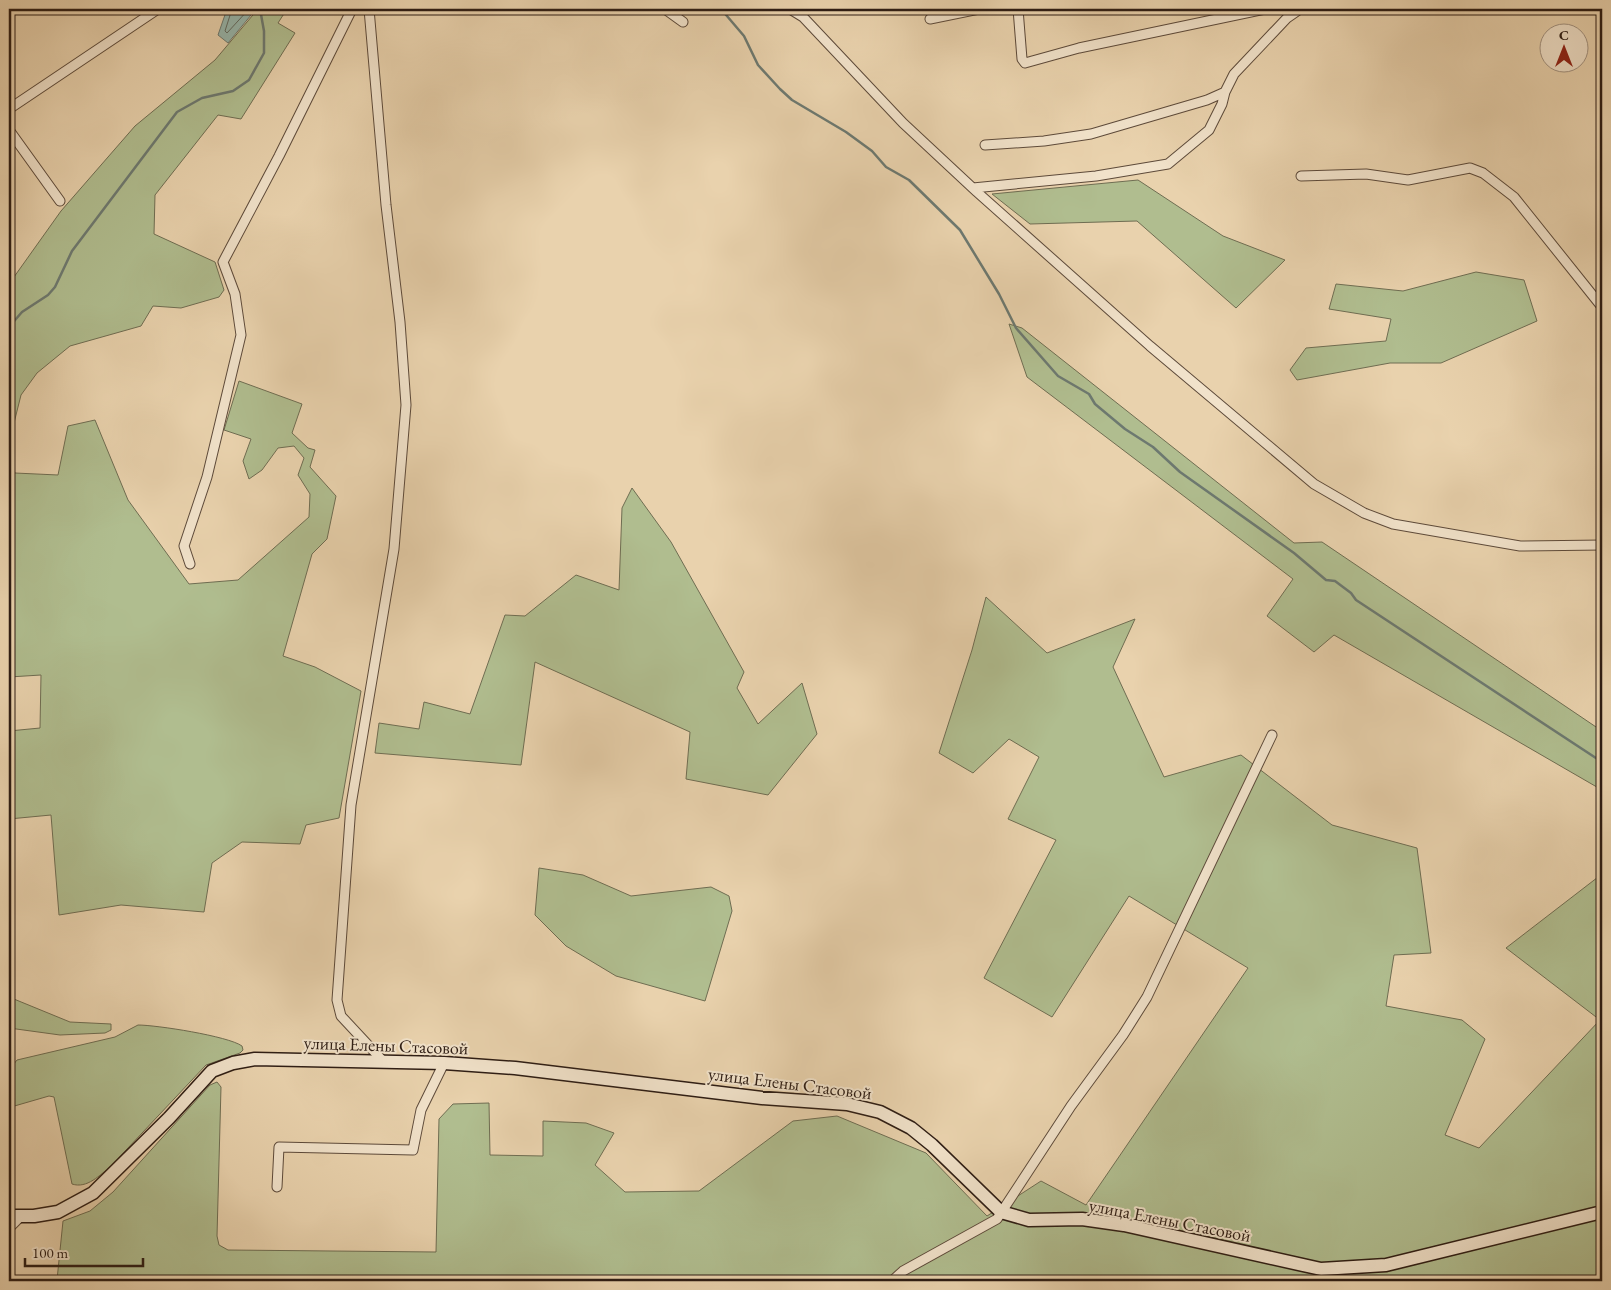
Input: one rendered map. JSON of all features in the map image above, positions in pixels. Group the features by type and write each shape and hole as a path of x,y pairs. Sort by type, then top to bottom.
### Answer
{"main road":[{"name":"улица Елены Стасовой","path":"15,1216 58,1212 93,1193 162,1126 212,1071 233,1063 255,1059 444,1062 515,1068 762,1098 848,1104 880,1112 911,1128 932,1145 1001,1212 1029,1220 1082,1219 1124,1225 1321,1270 1386,1265 1602,1212"}],"street":[{"path":"9,108 158,9"},
{"path":"190,564 184,546 207,478 241,335 235,294 223,262 279,156 352,9"},
{"path":"369,9 386,205 400,322 406,405 394,549 351,805 346,902 337,1000 340,1016 382,1060"},
{"path":"665,9 683,22"},
{"path":"790,9 809,24 903,124 973,188 1150,346 1314,484 1364,513 1393,524 1520,546 1602,544"},
{"path":"930,18 980,9"},
{"path":"1018,9 1022,58 1025,63 1079,48 1265,9"},
{"path":"973,188 1096,176 1168,164 1209,130 1234,74 1287,18 1300,9"},
{"path":"984,145 1044,141 1091,134 1207,100 1225,92"},
{"path":"9,130 60,201"},
{"path":"1301,176 1366,174 1408,180 1470,168 1483,173 1514,197 1602,307"},
{"path":"892,1281 903,1271 998,1219 1148,997 1272,735"},
{"path":"277,1187 279,1147 413,1150 421,1110 444,1062"},
{"path":"9,1228 15,1216"}],"green space":[{"path":"258,9 287,9 278,23 295,33 241,119 218,115 155,195 154,234 215,262 224,290 219,297 181,308 153,306 141,326 70,346 37,373 21,395 9,443 9,284 61,211 135,126 215,60"},
{"path":"1138,180 1223,236 1285,260 1236,308 1137,221 1030,224 992,194"},
{"path":"1476,272 1524,280 1537,321 1441,363 1390,363 1297,380 1290,370 1306,348 1386,341 1391,319 1329,309 1336,284 1403,291"},
{"path":"1009,324 1022,328 1294,543 1322,542 1602,731 1602,790 1334,635 1314,652 1267,616 1293,579 1027,377"},
{"path":"239,381 302,404 292,433 308,448 315,450 310,467 336,496 327,539 312,554 283,656 315,667 361,691 339,818 306,825 300,844 242,842 212,863 204,912 121,905 59,915 51,815 9,819 9,731 40,728 41,675 9,677 9,462 15,473 58,475 68,426 95,420 128,500 189,584 238,580 309,517 310,494 298,475 304,458 294,446 278,448 262,470 249,479 243,461 251,439 224,430"},
{"path":"632,488 671,542 744,672 737,688 758,724 802,683 817,734 768,795 686,779 690,732 535,662 521,765 375,753 379,723 419,729 424,702 470,714 505,615 525,616 576,575 619,590 622,508"},
{"path":"986,597 1047,653 1135,619 1113,667 1164,777 1241,755 1332,825 1417,848 1431,953 1394,955 1386,1006 1462,1020 1485,1039 1445,1135 1479,1148 1600,1020 1506,948 1602,874 1602,1281 52,1281 57,1280 63,1221 90,1211 113,1192 210,1085 217,1082 221,1087 217,1236 219,1245 228,1250 436,1252 439,1119 453,1104 489,1103 490,1155 543,1156 543,1121 586,1123 614,1133 595,1165 625,1192 699,1191 793,1121 837,1116 926,1153 987,1216 1041,1181 1086,1205 1248,968 1129,896 1052,1017 984,978 1056,840 1008,819 1039,757 1009,739 973,773 939,753 972,650"},
{"path":"539,868 583,875 631,896 711,887 729,896 732,911 705,1001 616,976 566,946 535,915"},
{"path":"9,997 70,1022 111,1024 111,1030 105,1033 60,1035 9,1028"},
{"path":"138,1025 175,1029 222,1038 242,1046 243,1050 240,1053 206,1065 111,1166 88,1183 83,1185 72,1184 54,1097 49,1096 11,1107 9,1105 9,1070 17,1060 115,1037"}],"water":[{"path":"227,9 256,9 228,43 218,35"}],"waterway":[{"path":"9,327 22,312 48,295 55,287 72,251 177,112 202,98 233,91 249,80 264,53 264,31 260,9"},
{"path":"721,9 744,36 758,65 780,89 792,100 846,132 872,151 886,167 909,180 960,230 999,294 1016,328 1058,376 1089,394 1095,404 1125,429 1153,447 1180,472 1294,553 1326,580 1335,581 1351,593 1356,600 1602,762"}]}
